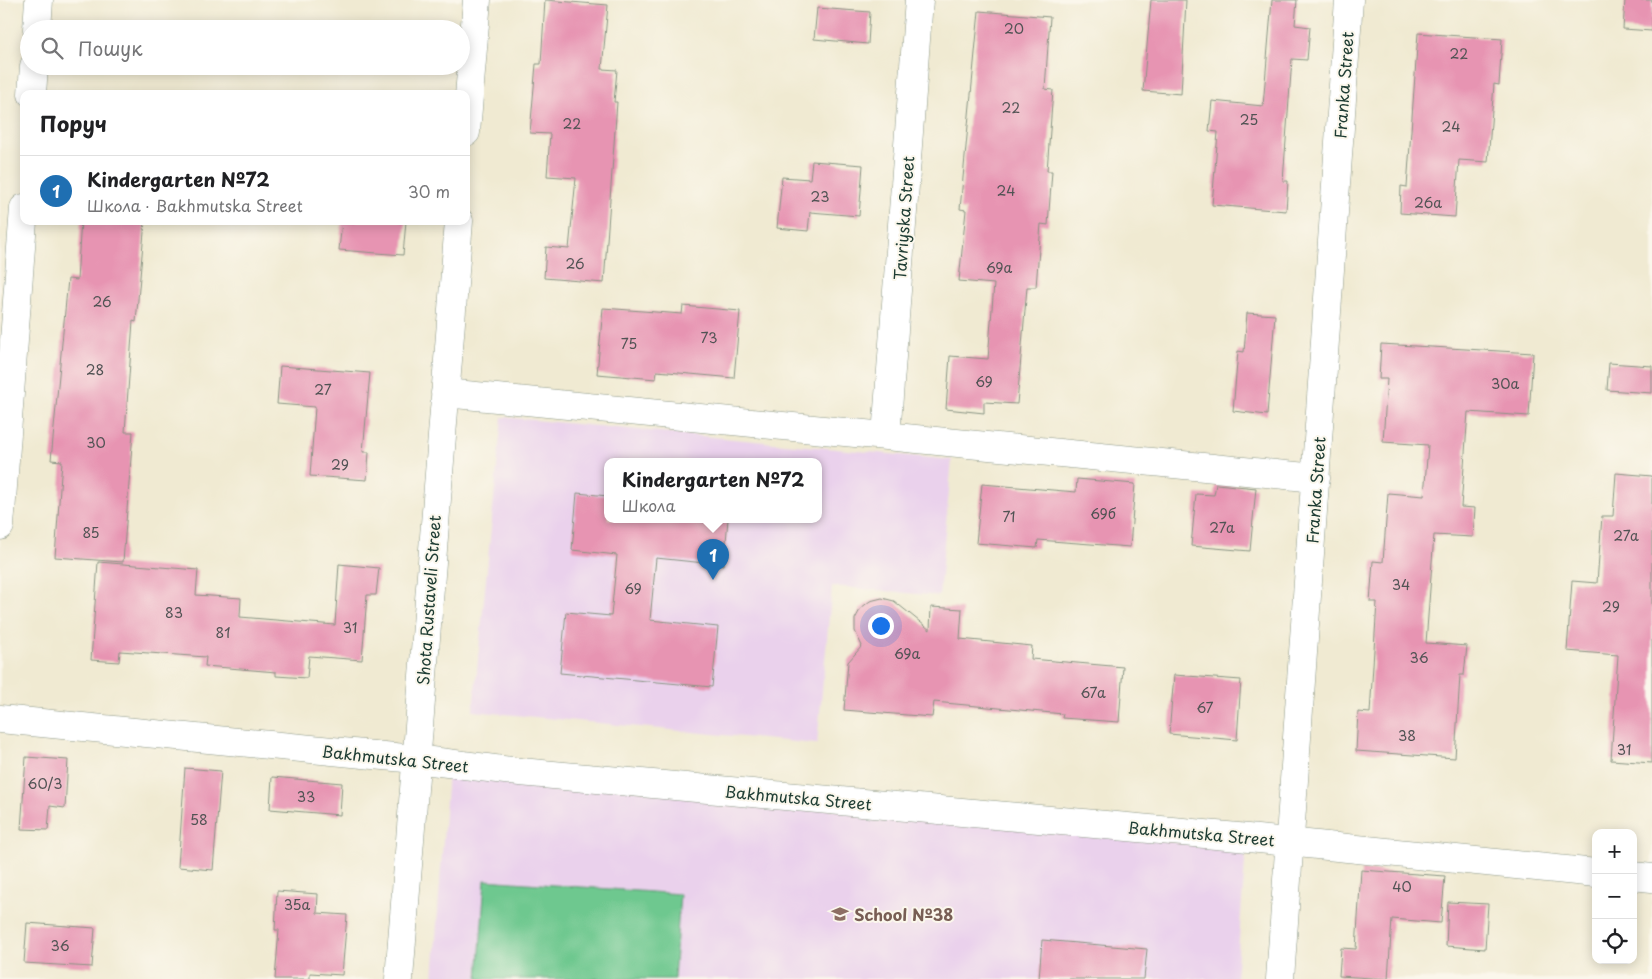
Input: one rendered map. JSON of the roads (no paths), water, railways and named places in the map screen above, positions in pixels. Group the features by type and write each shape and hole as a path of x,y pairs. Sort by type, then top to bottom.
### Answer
{"street":[{"path":"38,20 39,0"},
{"path":"470,90 477,0"},
{"name":"Tavriyska Street","path":"886,436 919,0"},
{"name":"Franka Street","path":"1280,979 1348,0"},
{"path":"32,90 33,75"},
{"path":"0,526 23,225"},
{"name":"Shota Rustaveli Street","path":"399,979 459,225"},
{"path":"445,393 1316,478"},
{"name":"Bakhmutska Street","path":"0,719 415,759 520,772 1291,842 1592,873"},
{"path":"1637,876 1652,878"}],"place":[{"name":"Kindergarten №72","path":"713,580"},
{"name":"School №38","path":"840,914"}]}
